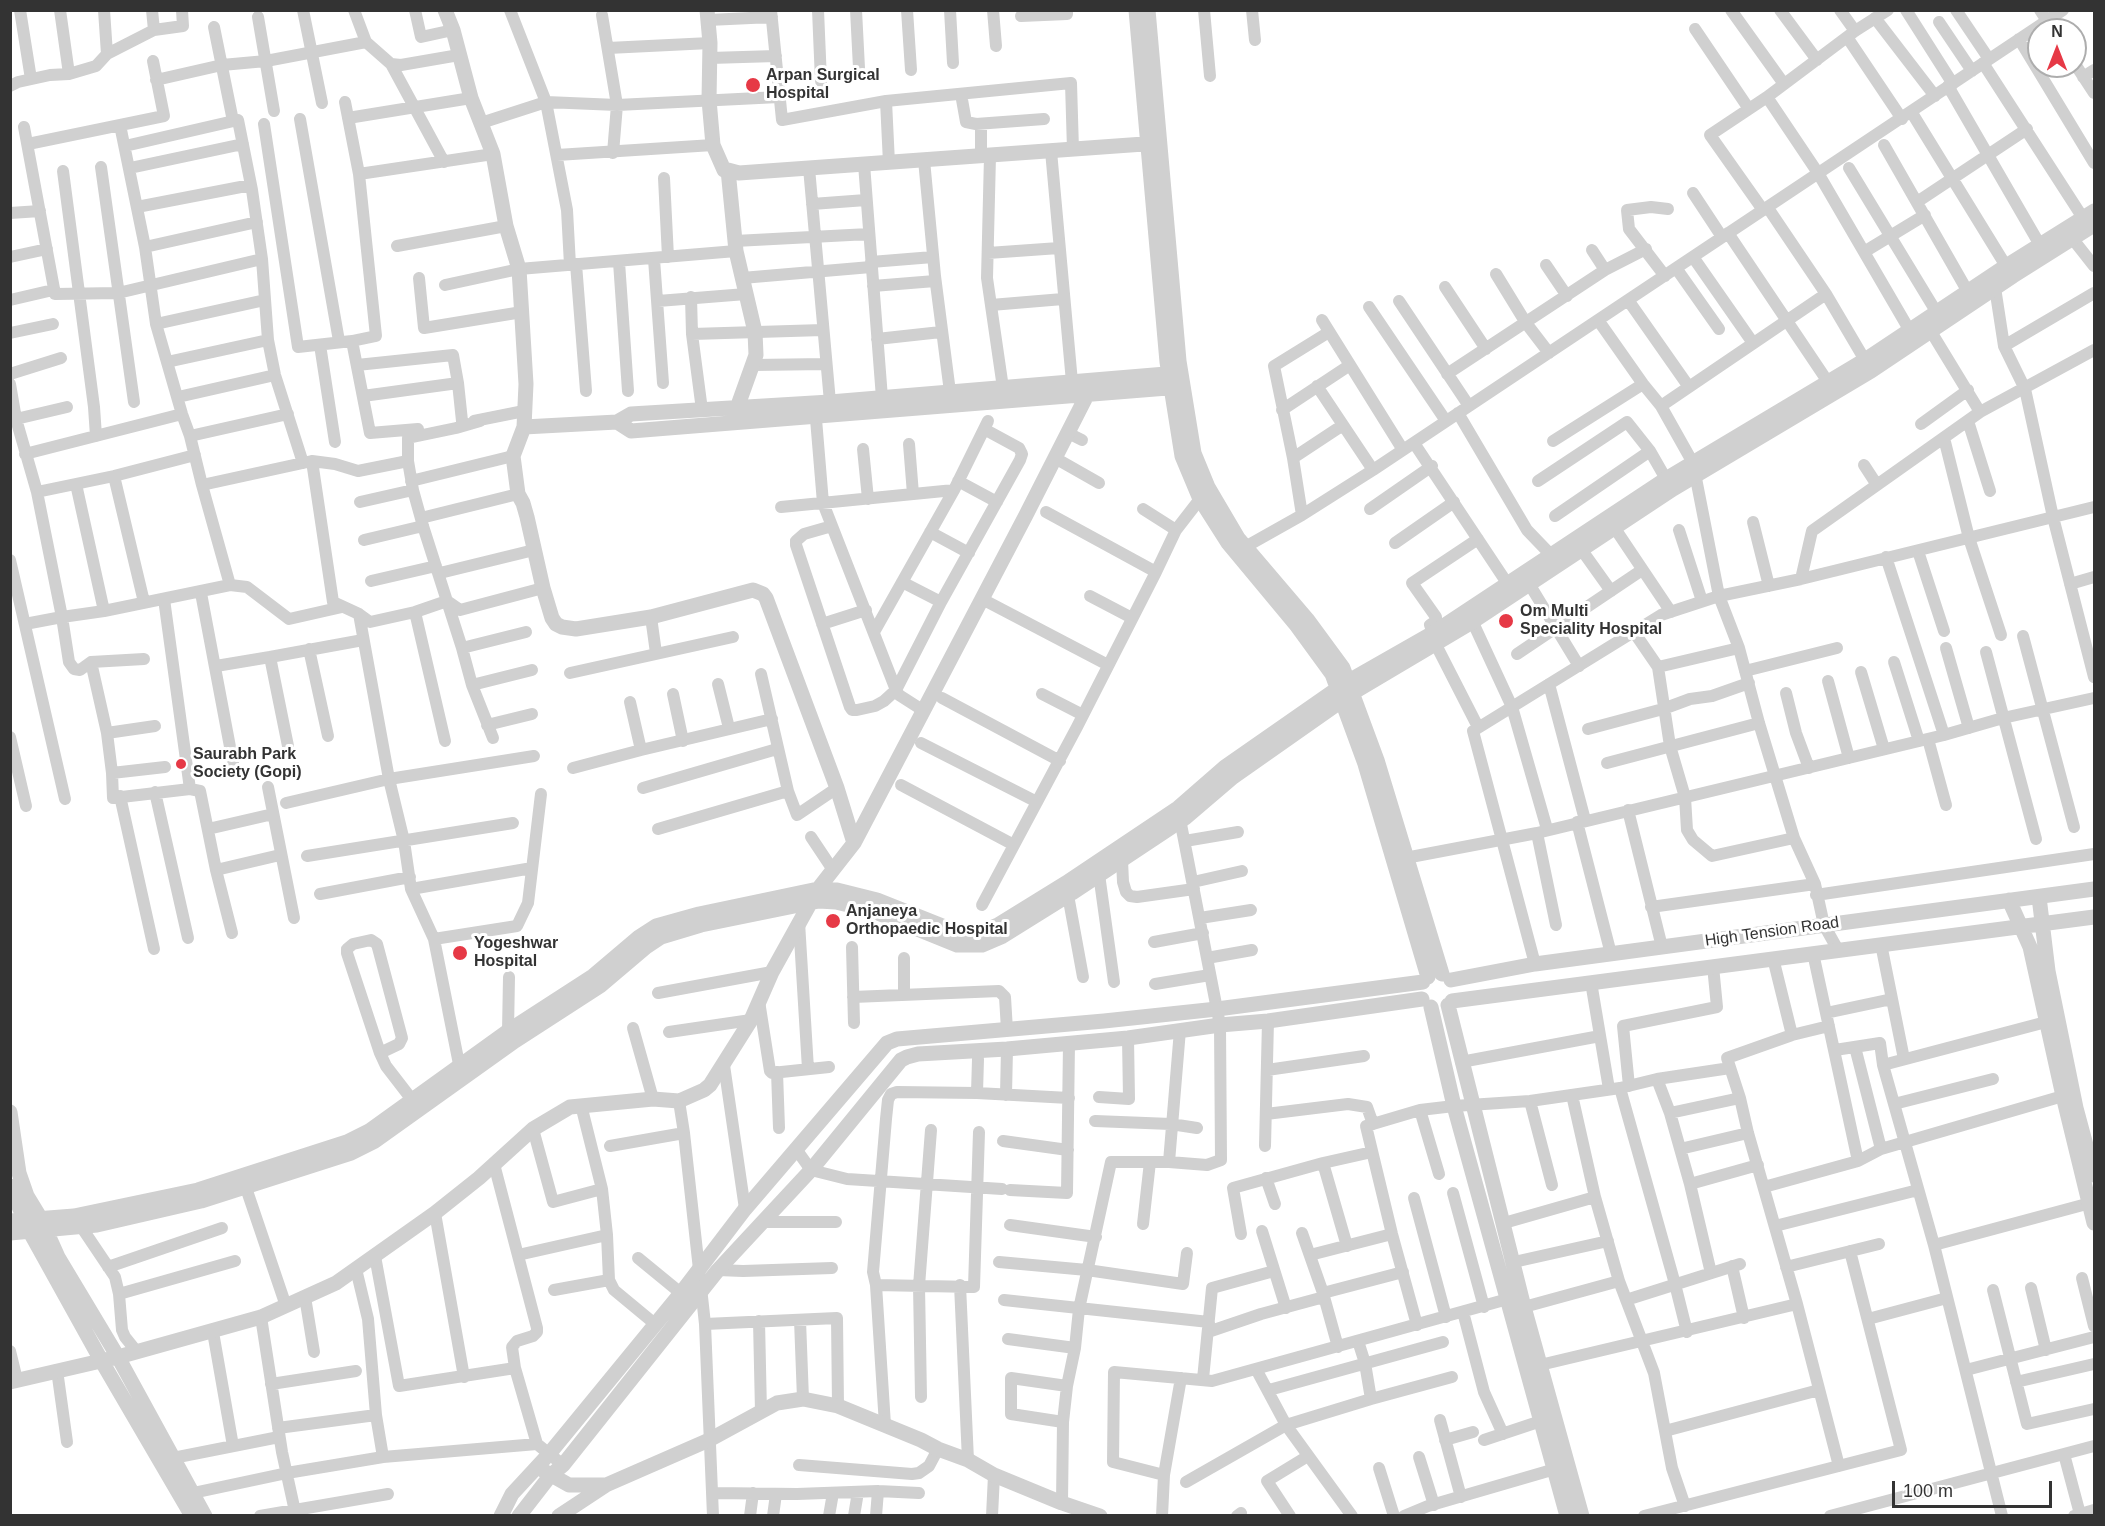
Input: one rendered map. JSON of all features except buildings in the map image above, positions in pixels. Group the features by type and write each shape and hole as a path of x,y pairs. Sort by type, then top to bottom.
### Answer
{"street":[{"path":"20,10 31,79"},
{"path":"60,10 69,74"},
{"path":"104,10 107,54"},
{"path":"152,10 154,30"},
{"path":"10,86 31,79 69,74 96,66 107,54 154,30 183,26 182,10"},
{"path":"303,10 321,103"},
{"path":"354,10 366,42 392,64 444,162"},
{"path":"415,10 421,38 453,30"},
{"path":"445,10 453,30 471,98 493,154 506,226 519,269 526,384 524,419 513,456 518,494 523,503 552,618 556,624 568,629 651,617 753,590 763,594 837,788 854,843"},
{"path":"510,10 546,102 557,155 567,210 586,391"},
{"path":"818,10 821,81"},
{"path":"856,10 860,68"},
{"path":"907,10 911,70"},
{"path":"950,10 953,63"},
{"path":"993,10 996,46"},
{"path":"1021,16 1067,14 1067,10"},
{"path":"1136,10 1155,143"},
{"path":"1148,10 1155,143 1182,456 1200,499 1345,692 1377,760 1401,858 1436,978 1455,990 1450,1003 1461,1062 1514,1262 1518,1300 1541,1421 1582,1515"},
{"path":"1204,10 1210,76"},
{"path":"1252,10 1255,40"},
{"path":"1731,10 1784,84"},
{"path":"1780,10 1817,60"},
{"path":"1840,10 1851,34 1953,178 1998,276 2004,346 2025,388 2053,517 2070,584 2092,654 2094,677"},
{"path":"1868,365 1826,294 1710,135 1749,110 1851,34 1888,10"},
{"path":"1906,10 1950,85 1987,156 2040,244"},
{"path":"10,1233 31,1224 78,1221 198,1190 244,1182 327,1162 375,1141 508,1031 614,968 639,937 656,926 698,909 814,896 873,911 943,941 968,946 982,945 1003,936 1068,896 1099,869 1122,861 1179,814 1225,767 1470,616 1526,578 1581,549 1694,469 1828,382 1868,365 1910,331 1931,322 1968,291 2070,234 2091,218 2027,129 1960,12"},
{"path":"1073,150 1071,82 886,101 782,120 778,98 772,14 708,15 709,100 713,145 724,170 739,173 1073,150 1155,143"},
{"path":"602,15 617,105 613,153"},
{"path":"258,17 274,111"},
{"path":"1875,18 1935,96"},
{"path":"1939,22 1972,71"},
{"path":"214,27 233,121"},
{"path":"1695,29 1749,110"},
{"path":"1240,550 1302,515 1373,470 2027,34"},
{"path":"2019,39 2094,163"},
{"path":"156,80 222,66 266,61 366,42"},
{"path":"608,48 710,51 776,56"},
{"path":"392,64 400,66 459,55"},
{"path":"28,144 164,116 153,61"},
{"path":"2084,78 2094,93"},
{"path":"961,93 966,122 981,124 1044,119"},
{"path":"1767,97 1818,173 1910,331"},
{"path":"348,118 471,98"},
{"path":"481,123 546,102 617,105 778,98"},
{"path":"886,101 889,163"},
{"path":"264,124 298,347 376,336 359,174 345,102"},
{"path":"300,119 339,341"},
{"path":"125,146 238,120 257,222 268,340 275,375 307,462 333,602 370,621 415,612 447,601"},
{"path":"981,124 986,156 987,278 1003,388"},
{"path":"120,125 145,247 156,324 190,436 230,585"},
{"path":"24,127 55,294 118,293 262,259"},
{"path":"1917,202 2027,129"},
{"path":"130,168 243,144"},
{"path":"557,155 713,145"},
{"path":"1884,145 1968,291"},
{"path":"1051,151 1072,382"},
{"path":"359,174 493,154"},
{"path":"924,160 935,281 950,392"},
{"path":"864,165 882,398"},
{"path":"101,167 134,402"},
{"path":"809,168 830,402"},
{"path":"1849,168 1890,237 1931,322 1980,412"},
{"path":"728,170 735,246 755,332 756,354 737,408"},
{"path":"63,171 96,436"},
{"path":"664,178 668,257"},
{"path":"137,207 251,185"},
{"path":"1693,193 1787,320 1828,382"},
{"path":"812,204 866,200"},
{"path":"1665,276 1629,229 1627,210 1652,207 1668,209"},
{"path":"10,213 40,211"},
{"path":"1864,252 1925,215"},
{"path":"145,247 257,222"},
{"path":"397,246 506,226"},
{"path":"446,285 519,269 654,259 735,246 815,237 869,234"},
{"path":"1470,616 1507,583 1526,578 1551,555 1666,479 1694,469 1868,365 1998,276 2040,244 2070,234"},
{"path":"2070,234 2094,266"},
{"path":"988,253 1059,248"},
{"path":"10,257 47,249"},
{"path":"1447,374 1605,270 1646,249"},
{"path":"1592,250 1605,270"},
{"path":"742,278 818,272 933,256"},
{"path":"1693,256 1753,343"},
{"path":"654,259 663,383"},
{"path":"620,262 628,391"},
{"path":"1546,265 1567,296"},
{"path":"1676,268 1719,329"},
{"path":"1496,274 1526,322 1549,353"},
{"path":"418,278 424,328 522,312"},
{"path":"873,286 935,281"},
{"path":"1445,287 1486,349"},
{"path":"10,300 53,290"},
{"path":"2004,346 2094,293"},
{"path":"658,301 746,294"},
{"path":"1661,406 1826,294"},
{"path":"691,297 692,334 702,410"},
{"path":"991,305 1064,299"},
{"path":"156,324 265,300"},
{"path":"1628,300 1689,387"},
{"path":"1399,301 1447,374 1463,410 1527,530 1551,555"},
{"path":"1369,307 1446,421"},
{"path":"1322,320 1403,450"},
{"path":"1598,320 1661,406 1694,469 1719,596 1739,648 1794,838 1815,890 1824,925 1838,950"},
{"path":"10,333 53,324"},
{"path":"692,334 823,330"},
{"path":"877,339 941,332"},
{"path":"1302,515 1274,366 1329,332"},
{"path":"166,362 268,340"},
{"path":"352,341 370,433 407,435 456,428 480,420"},
{"path":"320,345 335,442"},
{"path":"1802,579 1812,531 1980,412 2094,350"},
{"path":"357,365 453,355 462,421"},
{"path":"10,374 61,358"},
{"path":"753,365 826,364"},
{"path":"1282,410 1350,365"},
{"path":"178,397 275,375"},
{"path":"407,435 462,421 524,419 617,422 631,431 815,410 1176,381"},
{"path":"1176,381 1194,453 1208,487 1232,528 1240,550"},
{"path":"617,422 631,414 737,408 815,410 830,402 1072,382 1089,388"},
{"path":"363,396 458,383"},
{"path":"10,384 16,418 37,492 70,666 80,670 91,662 144,660"},
{"path":"1553,441 1643,384"},
{"path":"1317,386 1373,470"},
{"path":"10,1351 14,1381 118,1357 261,1317 336,1283 375,1257 435,1213 495,1164 533,1129 570,1107 653,1099 679,1101 704,1090 724,1065 751,1020 772,972 814,896 854,843 1068,433 1089,388"},
{"path":"1921,424 1968,390"},
{"path":"16,418 67,407"},
{"path":"815,410 823,503 896,690 899,695 924,711"},
{"path":"25,453 182,414"},
{"path":"190,436 288,414"},
{"path":"1968,421 1989,491"},
{"path":"1538,481 1627,422 1650,451 1666,479"},
{"path":"832,526 804,534 796,541 852,710 875,706 896,690 1022,454 1019,448 986,425 956,485 874,632"},
{"path":"1293,458 1343,425"},
{"path":"1068,433 1082,440"},
{"path":"407,435 412,485 422,522 472,685 492,738"},
{"path":"1944,438 1969,538 2001,635"},
{"path":"1414,442 1432,466 1507,583"},
{"path":"909,444 913,494"},
{"path":"863,448 868,499"},
{"path":"1555,516 1650,451"},
{"path":"37,492 114,476 195,455"},
{"path":"360,502 513,456"},
{"path":"1055,458 1099,483"},
{"path":"202,485 307,462 335,464 358,471 408,461"},
{"path":"1864,465 1877,485"},
{"path":"1370,509 1432,466"},
{"path":"114,476 144,602"},
{"path":"76,484 104,611"},
{"path":"781,507 913,494 956,485 997,502"},
{"path":"364,540 518,494"},
{"path":"982,905 1083,715 1176,530 1200,499"},
{"path":"1395,543 1454,502"},
{"path":"1535,964 1473,731 1661,615 1719,596 1802,579 2094,507"},
{"path":"1143,509 1176,530"},
{"path":"1046,512 1156,572"},
{"path":"1754,522 1769,586"},
{"path":"1614,527 1671,612"},
{"path":"1679,530 1702,602"},
{"path":"930,532 969,553"},
{"path":"1478,539 1412,583 1436,617 1436,621 1430,625 1433,637 1478,727"},
{"path":"1581,549 1611,591"},
{"path":"371,581 534,550"},
{"path":"1918,550 1944,631"},
{"path":"1887,557 1944,735"},
{"path":"10,560 19,616 65,800"},
{"path":"1517,654 1642,570"},
{"path":"1526,578 1579,666"},
{"path":"2070,584 2094,578"},
{"path":"902,582 941,602"},
{"path":"19,616 62,617 104,611 201,593 230,585 247,587 289,619 342,607"},
{"path":"447,601 460,610 543,588"},
{"path":"201,593 234,768"},
{"path":"1090,596 1132,618"},
{"path":"164,599 190,789"},
{"path":"982,599 1108,665"},
{"path":"822,624 866,610"},
{"path":"415,612 446,741"},
{"path":"359,614 388,779 404,841 411,883 434,939 460,1072"},
{"path":"1470,616 1512,707 1542,831 1556,925"},
{"path":"651,617 656,653"},
{"path":"462,648 526,632"},
{"path":"1634,632 1658,667 1670,746 1685,797 1687,830 1693,840 1712,856 1794,838"},
{"path":"2023,636 2074,827"},
{"path":"570,674 733,637"},
{"path":"216,666 363,640"},
{"path":"1658,667 1739,648"},
{"path":"1588,729 1663,709 1690,699 1712,696 1747,677 1837,648"},
{"path":"1946,648 1969,728"},
{"path":"309,649 328,736"},
{"path":"1986,652 2036,839"},
{"path":"270,657 288,746"},
{"path":"91,662 107,733 113,798 190,789 200,791 232,933"},
{"path":"1894,663 1946,806"},
{"path":"472,685 532,670"},
{"path":"1861,672 1884,749"},
{"path":"761,674 777,749 797,815 837,788"},
{"path":"1828,681 1849,758"},
{"path":"718,684 729,728"},
{"path":"1549,684 1611,954"},
{"path":"1786,693 1796,733 1809,768"},
{"path":"673,694 683,741"},
{"path":"1042,694 1083,715"},
{"path":"942,698 1059,761"},
{"path":"1401,858 1542,831 1944,735 2003,718 2094,698"},
{"path":"630,702 641,750"},
{"path":"487,725 532,714"},
{"path":"573,768 772,719"},
{"path":"1607,763 1759,723"},
{"path":"107,733 155,726"},
{"path":"10,737 26,806"},
{"path":"921,743 1037,802"},
{"path":"643,788 777,749"},
{"path":"285,803 388,779 534,756"},
{"path":"112,773 165,767"},
{"path":"901,785 1014,844"},
{"path":"268,787 294,918"},
{"path":"658,829 788,791"},
{"path":"155,792 188,938"},
{"path":"434,939 517,926 528,903 541,794"},
{"path":"120,796 154,949"},
{"path":"1628,810 1662,947"},
{"path":"208,829 273,814"},
{"path":"1064,1508 1063,1422 1067,1386 1075,1348 1079,1309 1111,1162 1169,1162 1207,1165 1221,1160 1220,1025 1179,814"},
{"path":"244,1182 347,1142 369,1131 661,937 837,890 878,900 947,930 979,933 998,925 1099,869 1179,814"},
{"path":"307,856 513,823"},
{"path":"1185,841 1238,832"},
{"path":"811,837 832,870"},
{"path":"1651,907 1815,890 2094,854"},
{"path":"216,870 280,855"},
{"path":"1122,861 1126,892 1137,897 1193,886 1242,871"},
{"path":"320,894 532,868"},
{"path":"1099,869 1114,982"},
{"name":"High Tension Road","path":"501,1515 512,1494 537,1467 543,1449 655,1324 745,1209 887,1043 897,1039 1218,1009 2094,889"},
{"path":"1068,896 1083,977"},
{"path":"2039,897 2048,971 2076,1108 2094,1175"},
{"path":"2009,900 2030,947 2063,1096 2092,1203 2094,1223"},
{"path":"1200,918 1251,910"},
{"name":"High Tension Road","path":"1450,1003 1591,982 2094,917"},
{"path":"799,922 808,1069"},
{"path":"1154,942 1203,933"},
{"path":"380,1053 399,1044 402,1038 377,944 371,940 353,944 347,949 380,1053 386,1066 413,1101"},
{"path":"1881,944 1904,1059"},
{"path":"852,947 854,1023"},
{"path":"1207,958 1252,950"},
{"path":"1813,953 1858,1161"},
{"path":"904,958 904,995"},
{"path":"1773,958 1792,1035"},
{"path":"1619,1088 1623,1026 1717,1007 1713,966"},
{"path":"658,993 772,972"},
{"path":"1155,984 1210,975"},
{"path":"508,1031 509,977"},
{"path":"1436,978 1421,987 1454,1106 1540,1365 1562,1467 1567,1515"},
{"path":"1591,982 1600,1036 1619,1088 1687,1332"},
{"path":"853,997 999,991 1005,997 1007,1030"},
{"path":"1839,1466 1797,1304 1727,1058 1792,1035 1828,1019 1892,999"},
{"path":"759,1001 770,1071 829,1067"},
{"path":"519,1515 550,1476 563,1465 718,1270 811,1170 901,1060 918,1054 1128,1038 1220,1025 1427,1003 1437,1008 1450,1003"},
{"path":"669,1032 751,1020"},
{"path":"1265,1146 1268,1021"},
{"path":"1883,1065 2046,1022"},
{"path":"1047,1026 1049,1045"},
{"path":"633,1028 653,1099"},
{"path":"1169,1162 1180,1030"},
{"path":"1461,1062 1600,1036"},
{"path":"1099,1097 1128,1099 1128,1038"},
{"path":"796,1149 811,1170 847,1179 1067,1193 1069,1043"},
{"path":"1834,1050 1880,1043 1883,1065 1934,1245 2002,1515"},
{"path":"1855,1047 1881,1149"},
{"path":"1006,1095 1007,1048"},
{"path":"1267,1070 1364,1056"},
{"path":"977,1093 978,1059"},
{"path":"724,1065 745,1209"},
{"path":"1417,1325 1392,1234 1372,1152 1370,1134 1366,1126 1420,1110 1530,1101 1730,1068"},
{"path":"777,1072 779,1128"},
{"path":"1657,1079 1670,1113 1690,1184 1711,1273"},
{"path":"1894,1104 1993,1079"},
{"path":"885,1425 876,1285 873,1272 887,1110 891,1094 897,1092 977,1093 1069,1098"},
{"path":"1572,1095 1595,1197 1619,1281 1654,1373 1672,1468 1685,1506"},
{"path":"1764,1187 1858,1161 1881,1149 2063,1096"},
{"path":"1670,1113 1740,1098"},
{"path":"679,1101 698,1268 697,1298 705,1324 713,1515"},
{"path":"1530,1101 1552,1185"},
{"path":"1266,1114 1348,1104 1367,1107 1373,1124"},
{"path":"581,1105 602,1189 609,1280 614,1290 655,1324"},
{"path":"1420,1110 1438,1174"},
{"path":"10,1112 31,1224 58,1257 118,1357 205,1515"},
{"path":"1095,1121 1172,1124 1197,1128"},
{"path":"533,1129 553,1202 602,1189"},
{"path":"921,1397 919,1286 932,1130"},
{"path":"876,1285 974,1287 976,1187 980,1132"},
{"path":"610,1146 684,1133"},
{"path":"1680,1149 1748,1133"},
{"path":"1003,1141 1068,1150"},
{"path":"1241,1234 1233,1188 1372,1152"},
{"path":"1143,1224 1150,1162"},
{"path":"1323,1163 1347,1246"},
{"path":"495,1164 537,1332 513,1344 515,1368 543,1449 563,1465"},
{"path":"1690,1184 1758,1165"},
{"path":"1266,1178 1275,1204"},
{"path":"244,1182 285,1306"},
{"path":"10,1186 101,1360 192,1515"},
{"path":"1775,1227 1918,1191"},
{"path":"1453,1194 1484,1306"},
{"path":"1504,1223 1595,1197"},
{"path":"1414,1198 1446,1317"},
{"path":"1934,1245 2092,1203"},
{"path":"435,1213 464,1377"},
{"path":"78,1221 117,1284 122,1330 137,1352"},
{"path":"763,1222 836,1222"},
{"path":"1010,1226 1096,1237"},
{"path":"108,1267 222,1228"},
{"path":"1262,1231 1286,1308"},
{"path":"1302,1233 1324,1295 1338,1347"},
{"path":"1310,1255 1392,1234"},
{"path":"518,1255 607,1235"},
{"path":"1514,1262 1608,1241"},
{"path":"1786,1267 1879,1244"},
{"path":"1644,1515 1901,1450 1850,1251"},
{"path":"999,1262 1087,1270 1183,1284 1187,1253"},
{"path":"375,1257 399,1386 515,1368"},
{"path":"638,1258 681,1293 697,1298"},
{"path":"119,1294 235,1261"},
{"path":"1626,1300 1736,1265 1744,1318"},
{"path":"718,1270 832,1268"},
{"path":"356,1269 368,1319 376,1415 383,1457"},
{"path":"1203,1379 1212,1288 1274,1271"},
{"path":"1004,1300 1209,1327 1286,1308 1402,1272"},
{"path":"2082,1278 2094,1326"},
{"path":"554,1290 609,1280"},
{"path":"1164,1475 1113,1462 1114,1372 1212,1381 1484,1306 1619,1281"},
{"path":"960,1285 968,1460"},
{"path":"2031,1288 2046,1350"},
{"path":"1993,1290 2027,1425 2094,1408"},
{"path":"304,1297 314,1352"},
{"path":"1868,1319 1947,1298"},
{"path":"1540,1365 1687,1332 1797,1304"},
{"path":"1463,1312 1484,1392 1503,1434"},
{"path":"261,1317 286,1473 295,1512"},
{"path":"705,1324 837,1318 838,1406"},
{"path":"800,1320 802,1399"},
{"path":"759,1321 761,1412"},
{"path":"213,1332 233,1446"},
{"path":"1966,1370 2094,1337"},
{"path":"1008,1339 1075,1348"},
{"path":"1358,1341 1365,1363 1371,1399"},
{"path":"1269,1390 1443,1342"},
{"path":"2016,1382 2094,1364"},
{"path":"1256,1369 1286,1425 1352,1515"},
{"path":"57,1370 68,1442"},
{"path":"271,1384 356,1371"},
{"path":"1186,1482 1286,1425 1452,1377"},
{"path":"1063,1422 1011,1414 1011,1378 1067,1386"},
{"path":"1162,1515 1164,1475 1181,1378"},
{"path":"1665,1431 1819,1390"},
{"path":"559,1515 606,1485 709,1440 777,1403 802,1399 838,1406 885,1425 968,1460 1064,1508 1100,1515"},
{"path":"173,1458 233,1446 279,1432 376,1415"},
{"path":"1440,1420 1461,1497"},
{"path":"1484,1440 1541,1421"},
{"path":"1445,1440 1473,1432"},
{"path":"1830,1515 2094,1446"},
{"path":"193,1493 286,1473 383,1457 543,1449"},
{"path":"799,1465 912,1474 919,1473 929,1466 938,1449"},
{"path":"2064,1454 2077,1515 2094,1510"},
{"path":"1290,1515 1267,1481 1308,1456"},
{"path":"1419,1457 1434,1505"},
{"path":"537,1467 569,1485 606,1485"},
{"path":"1404,1515 1562,1467"},
{"path":"1379,1468 1394,1515"},
{"path":"992,1515 994,1475"},
{"path":"713,1493 878,1491 919,1493"},
{"path":"876,1515 878,1491"},
{"path":"854,1515 858,1492"},
{"path":"750,1515 753,1493"},
{"path":"829,1515 833,1493"},
{"path":"260,1515 295,1512 388,1494"},
{"path":"773,1515 776,1494"}],"place":[{"name":"Arpan Surgical Hospital","path":"753,85"},
{"name":"Om Multi Speciality Hospital","path":"1506,621"},
{"name":"Saurabh Park Society (Gopi)","path":"181,764"},
{"name":"Anjaneya Orthopaedic Hospital","path":"833,921"},
{"name":"Yogeshwar Hospital","path":"460,953"}]}
